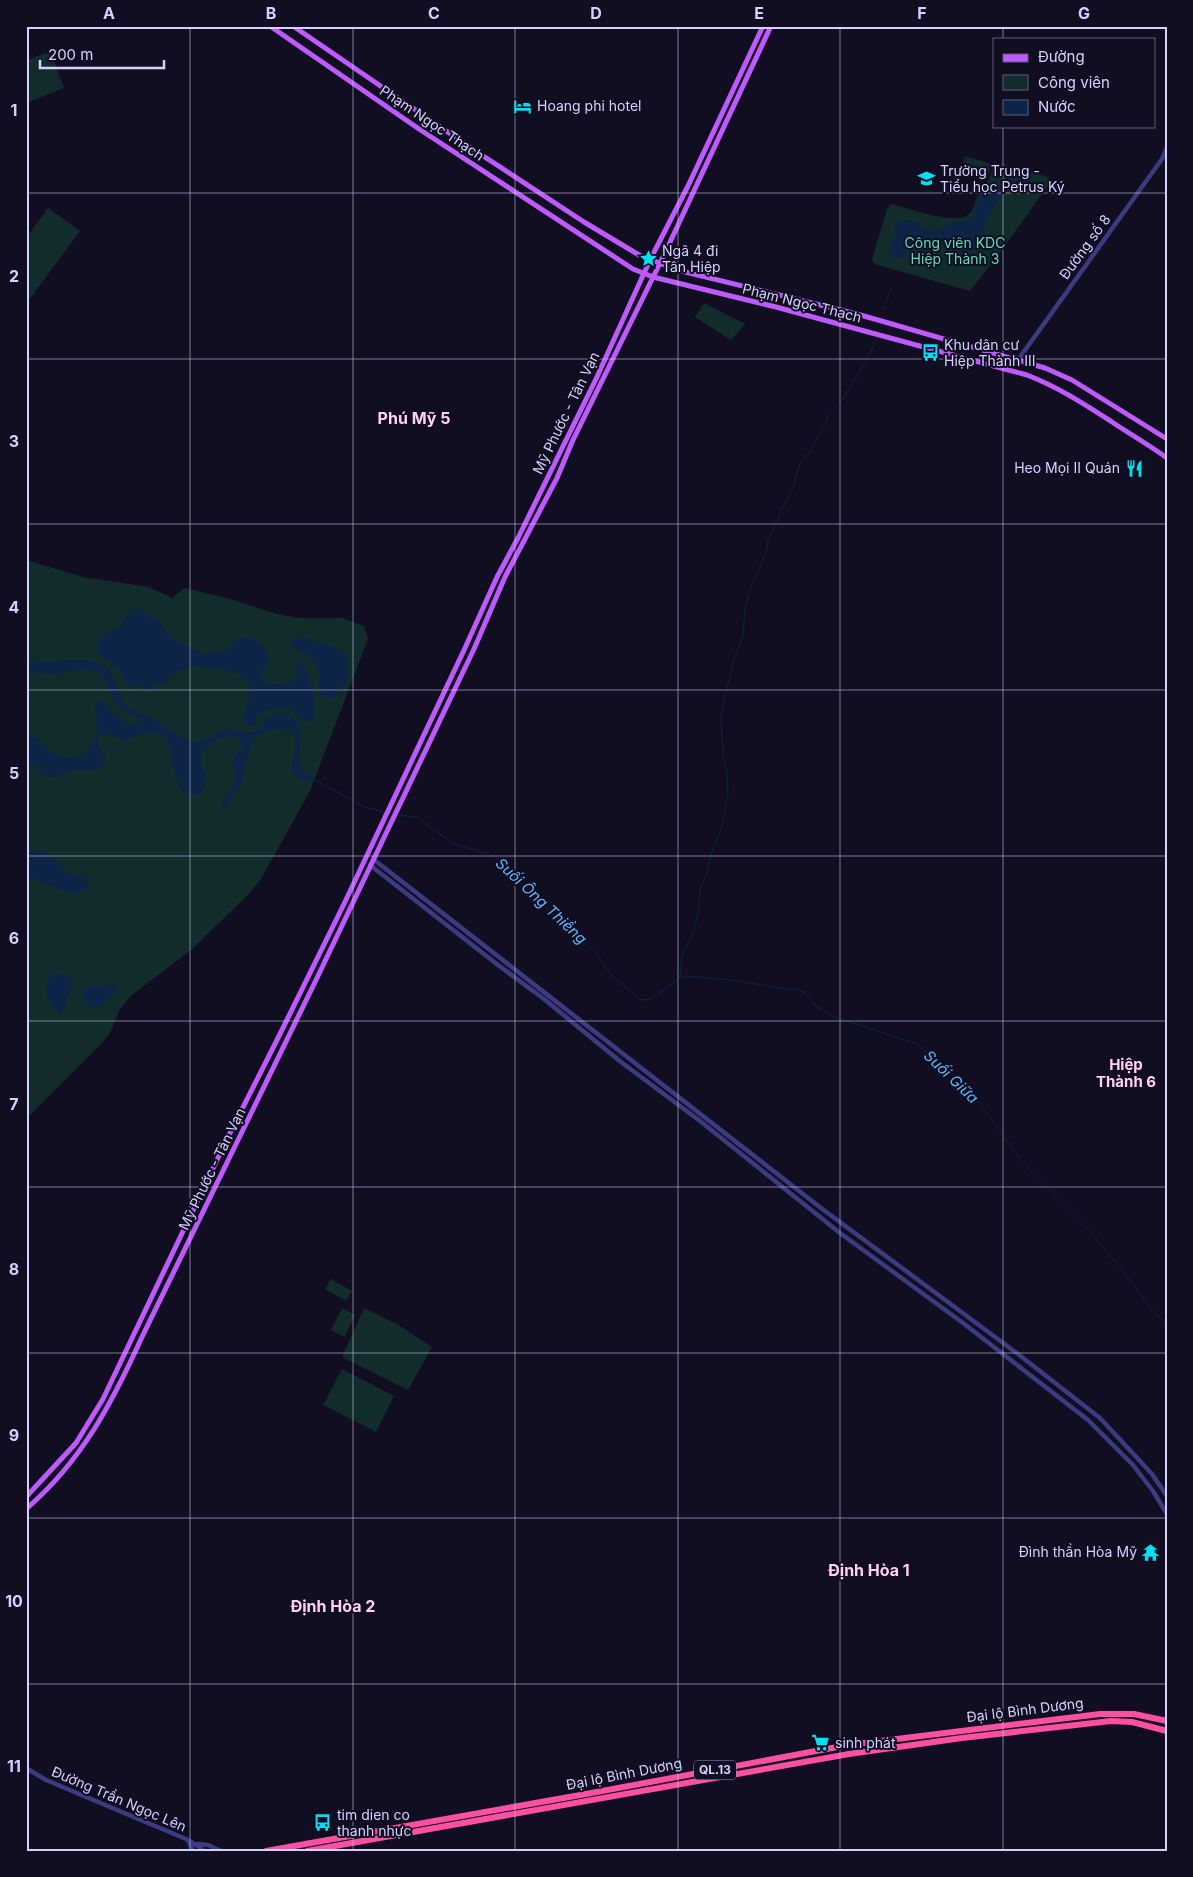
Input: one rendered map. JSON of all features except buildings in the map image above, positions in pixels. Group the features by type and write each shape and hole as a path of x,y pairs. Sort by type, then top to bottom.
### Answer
{"highway":[{"name":"Đại lộ Bình Dương","path":"266,1851 848,1745 1100,1714 1134,1714 1167,1721"},
{"name":"Đại lộ Bình Dương","path":"307,1851 587,1802 661,1786 885,1749 1111,1721 1132,1722 1167,1731"}],"main road":[{"name":"Phạm Ngọc Thạch","path":"270,26 430,136 633,269 653,277 776,307 1027,375 1050,384 1074,398 1167,458"},
{"name":"Phạm Ngọc Thạch","path":"293,26 438,126 584,222 619,244 650,260 857,314 1045,368 1072,380 1167,439"},
{"name":"Mỹ Phước - Tân Vạn","path":"26,1497 76,1444 103,1399 228,1137 384,820 497,577 596,379 650,260 688,186 763,26"},
{"name":"Mỹ Phước - Tân Vạn","path":"26,1509 62,1474 87,1442 123,1380 142,1337 279,1057 470,658 505,577 557,478 660,264 771,26"},
{"path":"302,48 309,37"},
{"path":"430,136 438,126"},
{"path":"578,234 584,222"}],"street":[{"name":"Đường số 8","path":"1018,360 1162,159 1167,147"},
{"path":"372,862 621,1062 700,1121 840,1233 963,1323 1088,1420 1133,1465 1153,1491 1167,1514"},
{"path":"462,933 569,1013 821,1208 1018,1354 1100,1418 1152,1474 1167,1496"},
{"path":"566,1018 569,1013"},
{"name":"Đường Trần Ngọc Lên","path":"26,1768 46,1780 189,1841 204,1851"},
{"path":"189,1841 193,1851"},
{"path":"194,1844 198,1851"},
{"path":"194,1844 208,1845 221,1851"}],"green space":[{"path":"50,51 64,88 26,103 26,61"},
{"path":"965,156 991,164 988,177 962,170"},
{"name":"Công viên KDC Hiệp Thành 3","path":"994,162 1048,177 1050,180 1047,187 996,258 970,291 874,264 872,259 887,209 891,204 942,217 961,218 972,211 978,196 989,179"},
{"path":"48,208 80,231 26,304 26,238"},
{"path":"704,303 745,324 731,340 695,317"},
{"path":"26,560 83,577 149,587 172,598 184,588 227,598 277,614 299,618 342,618 364,626 368,639 310,791 261,879 250,893 191,950 132,995 120,1009 111,1031 104,1041 26,1119"},
{"path":"331,1279 352,1291 346,1301 325,1289"},
{"path":"342,1308 355,1315 345,1337 331,1330"},
{"path":"364,1308 395,1323 432,1347 408,1390 342,1357"},
{"path":"342,1369 394,1396 376,1432 323,1405"}],"water":[{"path":"1018,175 1021,178 1020,181 998,200 987,220 977,246 969,253 963,254 954,244 921,238 912,242 901,259 889,252 890,245 896,234 895,226 897,223 909,220 918,222 923,229 936,230 953,223 966,222 972,217 981,195 1001,186"},
{"path":"139,608 160,622 174,640 205,654 225,650 239,637 257,642 267,652 268,662 261,676 263,680 270,684 292,682 297,675 296,665 299,663 303,665 313,690 314,719 305,722 291,709 276,707 259,713 253,726 246,726 242,719 251,692 251,684 231,671 196,666 188,667 171,675 165,684 155,685 150,690 144,690 139,686 132,689 128,687 119,669 99,654 96,645 100,638 120,626 133,609"},
{"path":"295,638 323,643 338,649 346,656 348,675 346,682 334,697 329,699 320,694 318,689 320,675 317,665 293,646 292,642"},
{"path":"87,660 97,662 109,669 121,699 126,706 147,715 191,741 201,742 225,730 255,732 271,715 275,713 287,714 293,718 300,730 300,766 306,774 315,778 313,783 299,778 293,772 292,766 296,737 293,732 287,729 266,731 252,741 241,787 224,808 220,804 233,788 233,759 242,747 240,740 235,736 218,739 204,749 200,760 206,776 206,782 203,789 197,794 190,795 184,792 175,775 167,739 157,733 145,733 122,740 109,734 104,734 98,742 105,758 100,768 97,770 74,770 58,776 48,776 26,760 26,738 35,737 53,753 68,757 79,756 87,751 96,735 96,714 93,703 100,700 127,723 137,725 139,721 138,718 118,705 110,693 104,677 97,672 85,669 59,674 43,673 26,670 26,661"},
{"path":"35,850 42,851 71,875 87,879 89,883 83,892 73,893 62,890 30,877 27,862 29,854"},
{"path":"64,974 69,977 73,987 67,998 65,1009 60,1014 50,1002 46,986 51,976"},
{"path":"112,984 116,986 116,991 100,1006 92,1007 82,1000 81,994 84,990"}],"waterway":[{"path":"884,309 891,288"},
{"path":"680,977 682,955 694,931 700,890 722,827 728,794 727,774 723,756 721,714 734,660 743,635 745,609 751,587 767,550 768,540 793,487 800,463 809,453 828,419 827,417 840,403 868,358 875,342"},
{"name":"Suối Ông Thiềng","path":"315,780 365,807 386,813"},
{"name":"Suối Giữa","path":"397,815 417,817 452,843 494,856 508,868 527,891 596,953 610,974 641,1000 651,999 685,976 797,989 805,993 816,1006 832,1016 917,1044 972,1093 1021,1160 1088,1229 1128,1277 1145,1301 1167,1325"}],"place":[{"name":"Hoang phi hotel","path":"523,106"},
{"name":"Trường Trung - Tiểu học Petrus Ký","path":"926,179"},
{"name":"Ngã 4 đi Tân Hiệp","path":"648,259"},
{"name":"Khu dân cư Hiệp Thành III","path":"930,353"},
{"name":"Heo Mọi II Quán","path":"1134,468"},
{"name":"Đình thần Hòa Mỹ","path":"1151,1552"},
{"name":"sinh phát","path":"821,1743"},
{"name":"tim dien co thanh nhực","path":"323,1823"}],"district":[{"name":"Phú Mỹ 5","path":"414,418"},
{"name":"Hiệp Thành 6","path":"1126,1074"},
{"name":"Định Hòa 1","path":"869,1570"},
{"name":"Định Hòa 2","path":"333,1606"}]}
